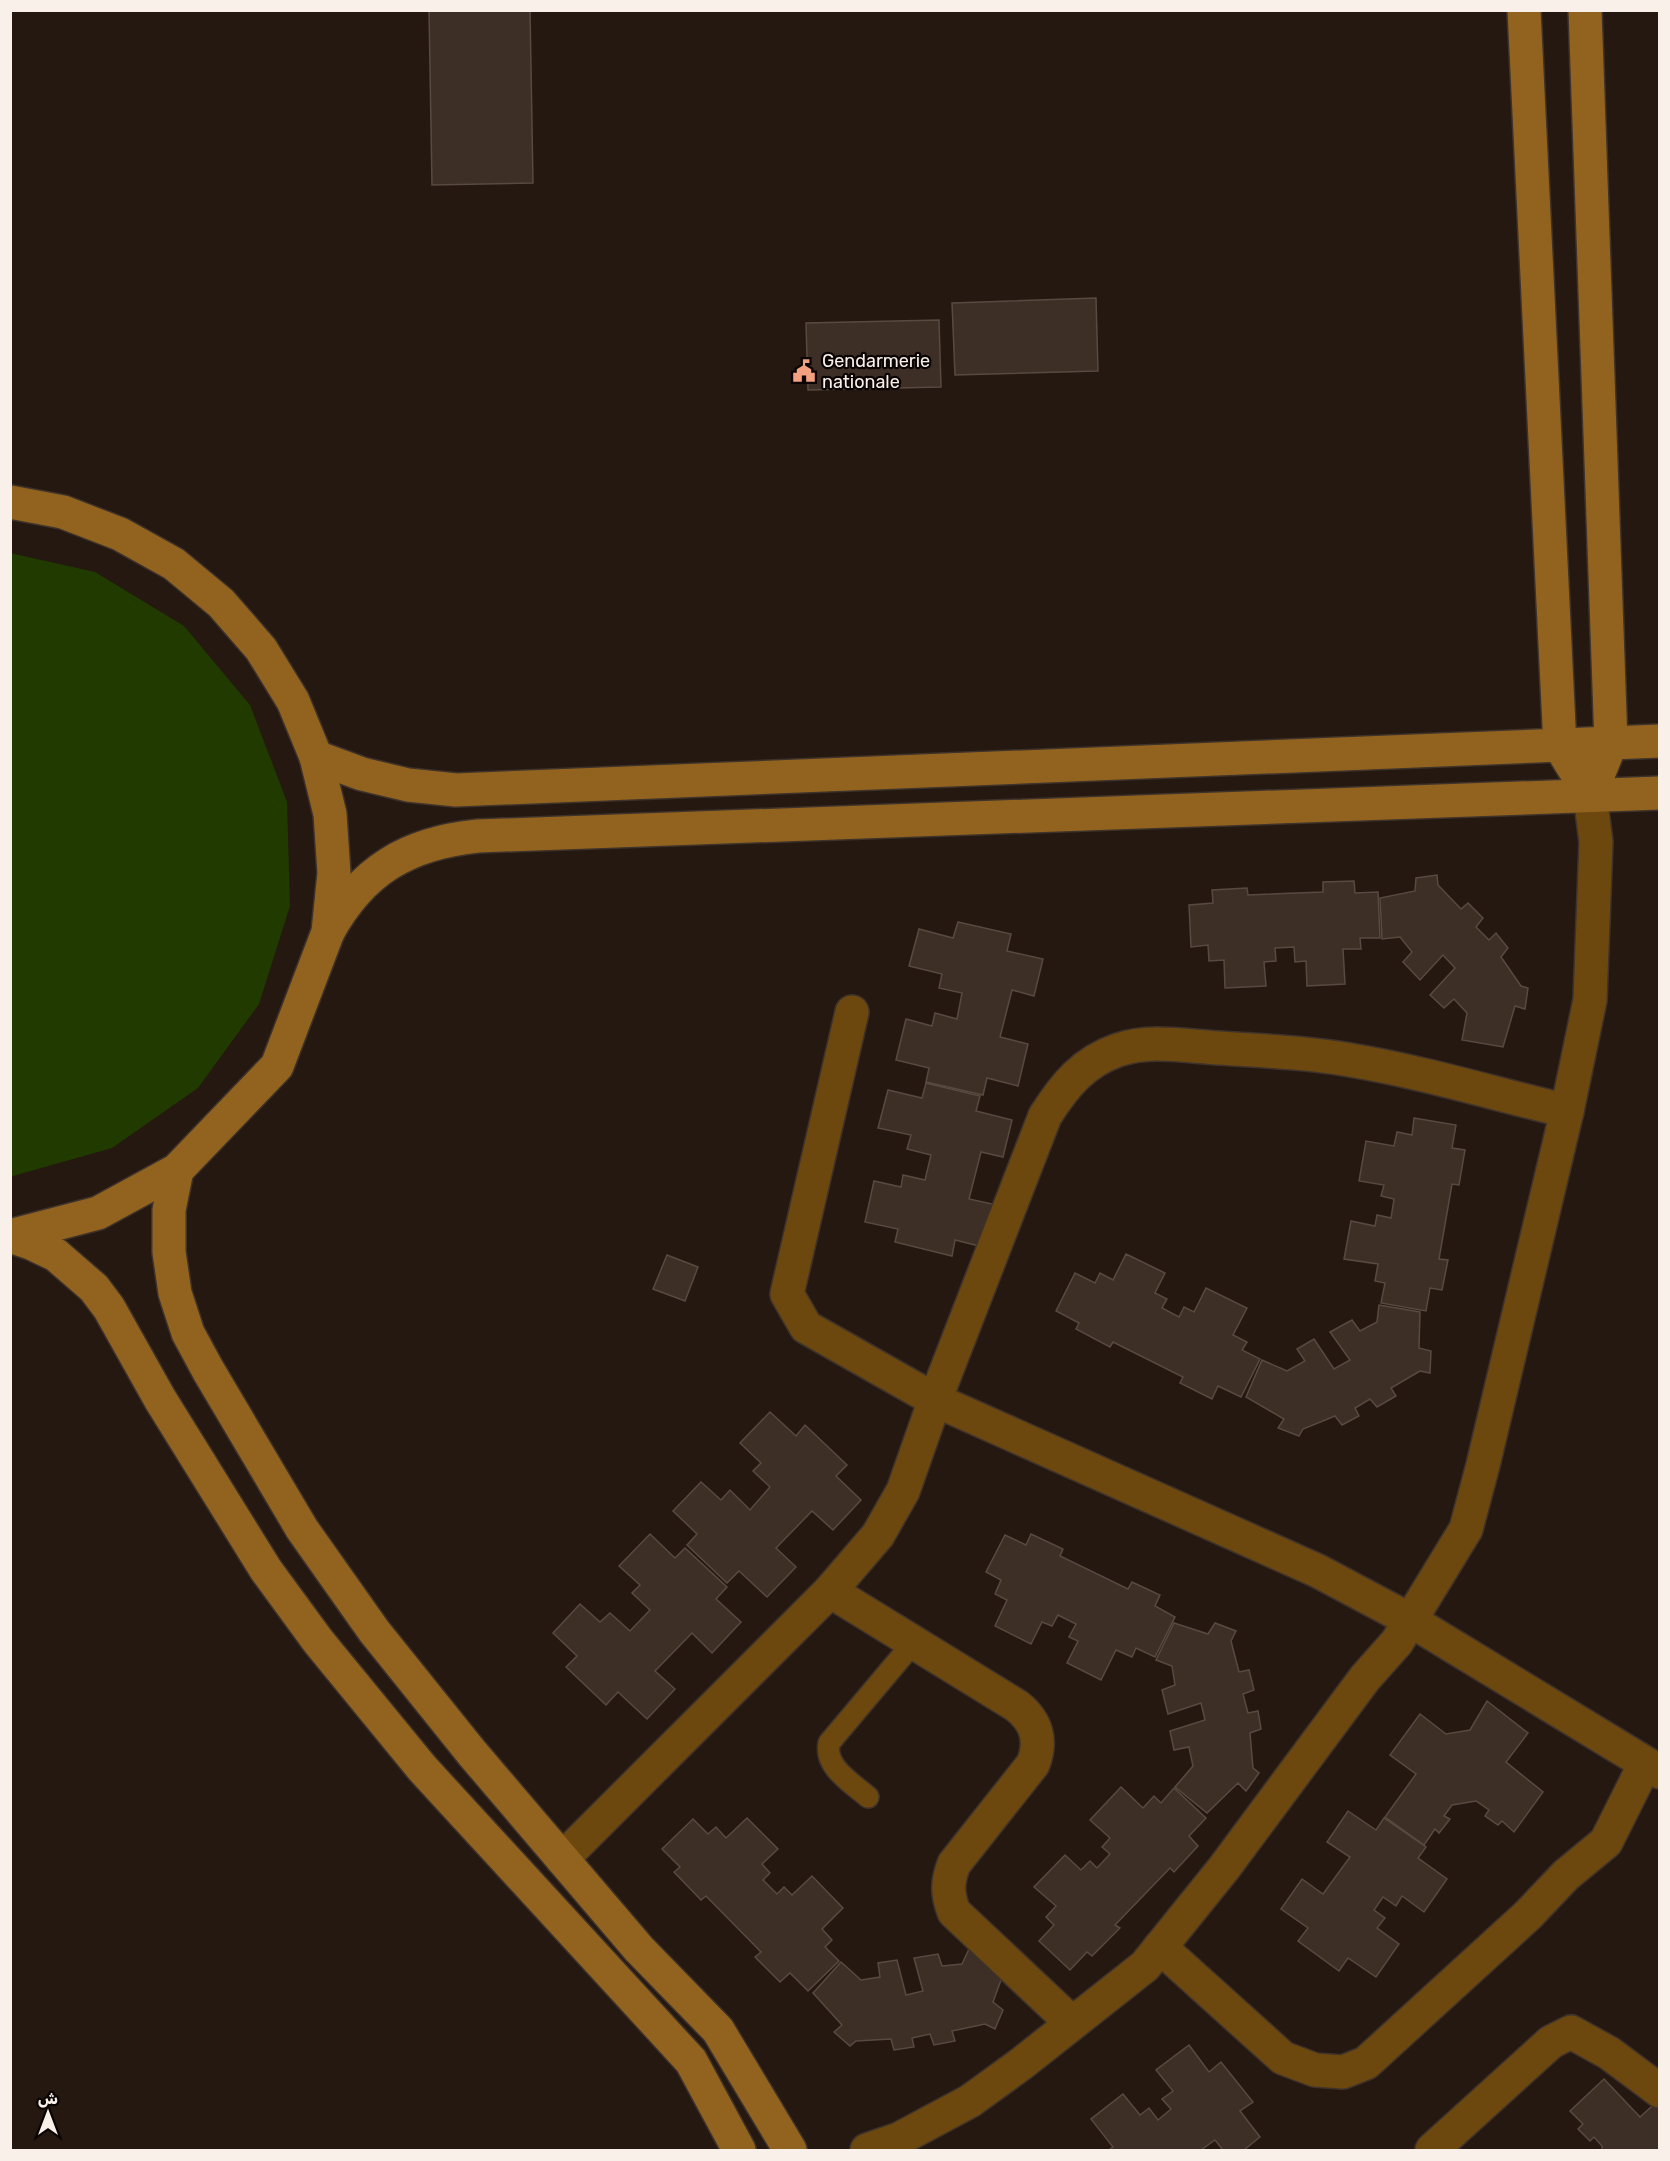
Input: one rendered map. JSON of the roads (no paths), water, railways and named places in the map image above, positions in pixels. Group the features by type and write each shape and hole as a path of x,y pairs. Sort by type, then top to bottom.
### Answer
{"main road":[{"path":"1524,10 1560,746 1590,795"},
{"path":"1585,10 1611,743 1590,795"},
{"path":"10,502 63,512 120,534 174,564 221,603 261,649 293,701 316,757 330,814 334,873 328,932"},
{"path":"316,757 362,774 397,782 456,790 1659,741"},
{"path":"10,1236 98,1213 177,1170 277,1066 328,932 341,909 358,888 378,870 400,856 451,838 1659,793"},
{"path":"177,1170 170,1210 169,1252 175,1293 185,1323 208,1370 302,1529 374,1631 472,1753 639,1948 718,2030 790,2151"},
{"path":"10,1236 56,1255 94,1288 109,1308 159,1399 266,1570 318,1641 422,1768 691,2061 739,2151"}],"street":[{"path":"867,2151 899,2139 970,2101 1021,2064 1145,1966 1224,1868 1365,1678 1396,1642 1466,1529 1568,1111 1590,1000 1596,842 1590,795"},
{"path":"852,1012 787,1294 806,1327 935,1400 1318,1570 1410,1620 1652,1768 1606,1842 1566,1875 1528,1916 1366,2063 1343,2072 1315,2070 1283,2058 1160,1947"},
{"path":"562,1859 830,1591 878,1536 903,1491 935,1400 1045,1116 1063,1087 1088,1065 1118,1050 1151,1043 1304,1054 1349,1059 1568,1111"},
{"path":"830,1591 1017,1706 1026,1713 1037,1732 1037,1754 1033,1764 954,1864 949,1876 948,1888 954,1912 1071,2023"},
{"path":"1432,2151 1551,2042 1571,2032 1609,2053 1659,2091"}],"lane":[{"path":"868,1797 834,1767 827,1751 829,1743 914,1642"}],"place":[{"name":"Gendarmerie nationale","path":"804,371"}]}
